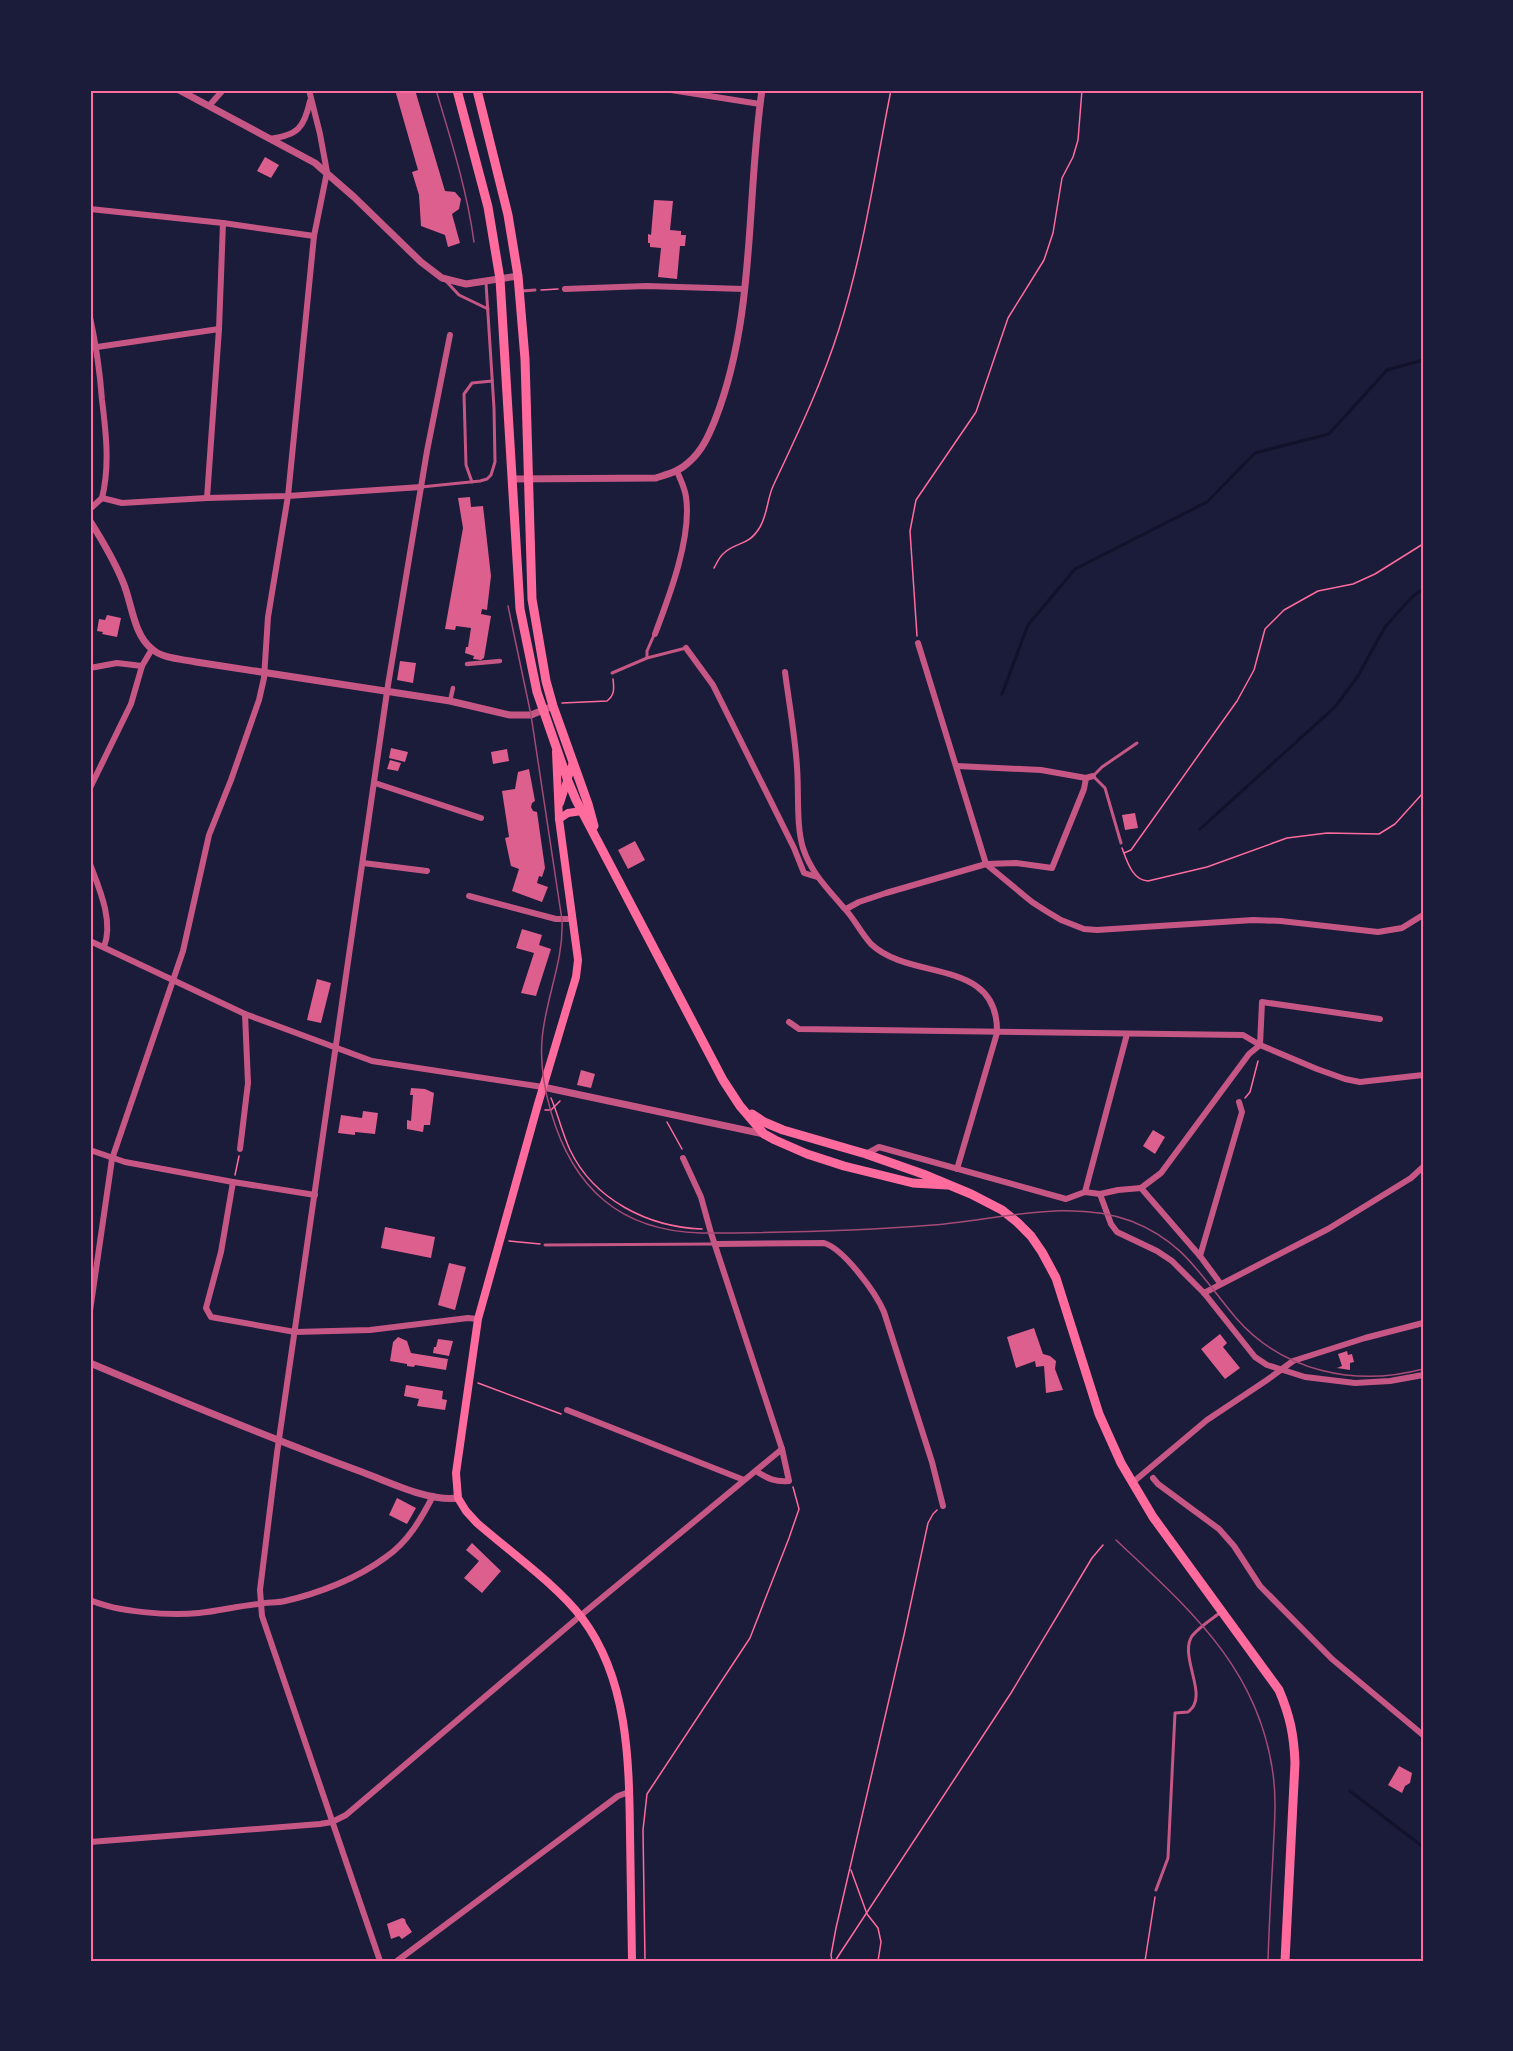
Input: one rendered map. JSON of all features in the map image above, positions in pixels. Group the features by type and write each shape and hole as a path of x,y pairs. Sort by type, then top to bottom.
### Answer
{"main road":[{"path":"458,90 488,207 500,279 520,609 537,692 568,781 582,812 596,834 723,1080 740,1106 764,1134 807,1154 844,1166 913,1184 947,1185"},
{"path":"477,90 508,214 519,276 525,359 532,600 546,681 596,834"},
{"path":"556,750 557,791 560,803"},
{"path":"573,762 560,803 559,819 578,960 576,977 478,1319 457,1452 456,1473 458,1498 466,1511 547,1582 580,1616 594,1635 604,1655 619,1702 627,1743 632,1961"},
{"path":"559,819 568,813 582,812"},
{"path":"740,1106 764,1122 803,1137 866,1154 923,1174 988,1202 1017,1222 1042,1252 1062,1294 1109,1440 1132,1483 1154,1517 1279,1690 1290,1716 1294,1738 1294,1798 1285,1961"},
{"path":"764,1134 803,1137"}],"street":[{"path":"179,90 315,163 421,262 442,278 459,284 519,276"},
{"path":"209,106 223,90"},
{"path":"672,90 760,104"},
{"path":"512,479 656,478 677,471 689,462 702,447 718,411 731,368 744,289 762,90"},
{"path":"270,139 291,135 297,130 307,115 310,94"},
{"path":"90,1311 112,1159 174,981 192,916 208,835 231,780 259,700 265,671 268,617 288,496 314,236 327,172 310,94"},
{"path":"90,209 223,223 314,236"},
{"path":"207,498 219,329 223,223"},
{"path":"566,289 646,286 744,289"},
{"path":"90,317 97,347 106,431 107,464 102,498 90,509"},
{"path":"97,347 219,329"},
{"path":"380,1961 262,1616 260,1590 279,1442 387,691 421,487 450,335"},
{"path":"655,634 673,588 687,521 686,495 677,471"},
{"path":"102,498 122,503 288,496 421,487"},
{"path":"90,521 110,554 145,641 160,654 450,701 510,715 531,715 553,706"},
{"path":"918,643 986,864 1032,902 1061,920 1084,929 1097,930 1253,920 1378,932 1402,928 1422,916"},
{"path":"686,648 713,685 794,848 804,873 817,876"},
{"path":"90,788 131,704 142,666 152,649"},
{"path":"467,664 500,661"},
{"path":"90,668 117,663 142,666"},
{"path":"785,672 797,765 801,842 817,876 829,893 846,909 865,937 890,958 944,972 974,984 993,1003 997,1033 957,1169"},
{"path":"450,701 453,688"},
{"path":"846,909 886,892 986,864 1016,863 1052,868 1090,777 1041,770 957,766"},
{"path":"375,783 481,818"},
{"path":"363,862 427,871"},
{"path":"90,864 102,896 106,919 107,939 104,947"},
{"path":"469,896 556,920 573,920"},
{"path":"90,941 245,1014 372,1061 543,1087 764,1134"},
{"path":"1260,1046 1262,1002 1380,1019"},
{"path":"240,1149 248,1083 245,1014"},
{"path":"789,1022 799,1029 1243,1035 1260,1046 1317,1070 1360,1082 1423,1076"},
{"path":"1085,1192 1127,1034"},
{"path":"866,1154 879,1147 1066,1199 1085,1192 1100,1194 1141,1188 1161,1173 1249,1054 1260,1046"},
{"path":"1200,1256 1242,1112 1239,1102"},
{"path":"90,1150 112,1159 315,1195"},
{"path":"682,1158 701,1197 783,1449 789,1481 769,1480 756,1471"},
{"path":"1204,1293 1328,1229 1411,1178 1423,1167"},
{"path":"233,1182 221,1252 206,1308 211,1317 295,1332 370,1330 468,1318 478,1319"},
{"path":"1141,1188 1200,1256 1220,1283"},
{"path":"1100,1194 1116,1232 1157,1251 1172,1261 1204,1293 1255,1357 1279,1370 1305,1377 1355,1383 1390,1381 1423,1375"},
{"path":"716,1244 824,1243 840,1252 870,1287 884,1312 932,1462 943,1506"},
{"path":"1132,1483 1207,1420 1293,1361 1365,1338 1423,1323"},
{"path":"90,1363 279,1442 410,1489 446,1499 458,1498"},
{"path":"567,1410 744,1480"},
{"path":"90,1842 332,1822 346,1815 580,1616 783,1449"},
{"path":"1153,1478 1219,1529 1234,1546 1260,1586 1332,1659 1423,1736"},
{"path":"90,1600 148,1612 198,1613 261,1603 284,1602 321,1590 377,1564 408,1538 433,1496"},
{"path":"396,1961 618,1796 629,1792"}],"lane":[{"path":"442,278 459,295 488,309"},
{"path":"421,487 487,479 493,470 495,443 486,281"},
{"path":"520,291 534,290"},
{"path":"472,482 466,465 464,394 472,383 492,381"},
{"path":"647,658 647,651 655,634"},
{"path":"612,673 647,658 686,648"},
{"path":"1121,843 1105,788 1090,777 1137,743"},
{"path":"545,1245 716,1244"},
{"path":"1156,1890 1168,1858 1175,1713 1188,1712 1194,1705 1196,1697 1189,1654 1190,1643 1192,1637 1223,1611"}],"path":[{"path":"714,568 725,552 745,543 759,528 766,513 772,488 814,401 839,329 854,276 891,90"},
{"path":"918,643 910,531 916,500 976,412 1008,318 1044,260 1053,233 1062,178 1073,157 1078,140 1082,90"},
{"path":"534,290 566,289"},
{"path":"1124,853 1131,850 1237,701 1254,670 1265,629 1284,610 1318,591 1353,584 1375,574 1423,544"},
{"path":"553,706 564,702 607,701 614,691 612,673"},
{"path":"1121,843 1137,878 1148,881 1207,867 1287,838 1327,833 1379,834 1395,824 1423,793"},
{"path":"1239,1102 1250,1092 1258,1061"},
{"path":"555,1107 575,1158 593,1184 608,1196 627,1209 651,1220 670,1226 710,1229"},
{"path":"662,1113 683,1152 682,1158"},
{"path":"233,1182 240,1149"},
{"path":"499,1240 545,1245"},
{"path":"468,1379 564,1416 567,1410"},
{"path":"645,1961 644,1830 647,1794 750,1638 798,1509 795,1491 789,1481"},
{"path":"943,1506 933,1514 928,1523 836,1928 831,1955 834,1961 1011,1693 1086,1572 1092,1558 1103,1545"},
{"path":"850,1869 867,1914 878,1928 882,1942 878,1961"},
{"path":"1145,1961 1156,1890"}],"building":[{"path":"395,90 415,90 445,191 455,192 461,199 459,209 452,214 460,243 448,247 445,235 421,226 419,195 412,172 418,170"},
{"path":"265,157 279,165 271,178 257,171"},
{"path":"654,200 673,201 670,230 681,231 681,235 686,235 685,246 680,246 677,279 658,277 661,248 650,247 648,243 648,234 651,235"},
{"path":"470,497 471,507 483,506 491,576 487,610 482,609 481,614 491,616 484,658 481,660 473,659 474,656 465,653 471,628 456,626 455,630 445,629 463,528 458,498"},
{"path":"107,615 121,618 117,637 97,631 99,619 105,620"},
{"path":"400,661 416,663 413,683 397,680"},
{"path":"391,748 408,752 405,762 389,758"},
{"path":"507,749 509,761 493,764 491,752"},
{"path":"390,760 401,763 398,771 387,769"},
{"path":"529,769 535,801 531,807 537,812 545,868 537,883 548,887 542,902 512,891 519,869 511,866 505,838 509,837 502,791 515,789 518,772"},
{"path":"1135,813 1138,828 1125,830 1122,815"},
{"path":"635,841 645,860 628,869 618,850"},
{"path":"522,929 542,935 539,945 551,949 536,996 521,993 534,953 516,948"},
{"path":"317,979 331,983 321,1023 307,1020"},
{"path":"581,1070 595,1074 591,1088 577,1085"},
{"path":"411,1088 425,1089 434,1093 430,1125 424,1125 423,1132 407,1129 407,1120 411,1121 413,1095 410,1095"},
{"path":"363,1111 378,1113 375,1134 338,1133 341,1115 362,1118"},
{"path":"1153,1130 1165,1137 1155,1154 1143,1146"},
{"path":"385,1227 435,1237 431,1258 381,1248"},
{"path":"449,1263 466,1267 455,1310 438,1305"},
{"path":"1034,1328 1043,1354 1056,1361 1055,1369 1063,1390 1046,1393 1044,1366 1036,1367 1035,1361 1016,1368 1007,1337"},
{"path":"1220,1334 1227,1343 1223,1347 1240,1368 1225,1379 1201,1349"},
{"path":"398,1337 407,1341 411,1353 448,1359 446,1370 415,1365 414,1367 407,1366 407,1364 390,1361 393,1342"},
{"path":"438,1339 453,1341 449,1356 433,1353"},
{"path":"1347,1351 1348,1355 1352,1354 1354,1362 1350,1363 1350,1370 1337,1368 1342,1366 1338,1354"},
{"path":"406,1385 443,1391 442,1399 447,1400 445,1410 417,1406 419,1399 404,1396"},
{"path":"397,1498 416,1508 407,1524 389,1515"},
{"path":"472,1543 501,1571 482,1593 464,1578 479,1561 466,1550"},
{"path":"1399,1766 1412,1773 1410,1783 1405,1786 1402,1793 1388,1785"},
{"path":"405,1919 412,1932 402,1939 399,1936 391,1939 387,1924"}],"waterway":[{"path":"1002,694 1028,625 1075,569 1207,502 1255,453 1329,434 1387,370 1423,360"},
{"path":"1200,829 1335,707 1358,676 1385,627 1412,597 1423,589"},
{"path":"1350,1791 1423,1847"}],"tram line":[{"path":"436,90 463,184 474,242"},
{"path":"508,606 531,715 562,920 560,951 544,1025 542,1067 551,1112 560,1139 572,1163 604,1200 624,1214 646,1224 701,1233 904,1227 1033,1212 1083,1211 1108,1214 1131,1221 1165,1239 1191,1262 1236,1318 1255,1336 1298,1363 1347,1375 1398,1374 1423,1369"},
{"path":"1116,1540 1194,1616 1217,1643 1253,1702 1265,1736 1274,1784 1268,1961"}]}
